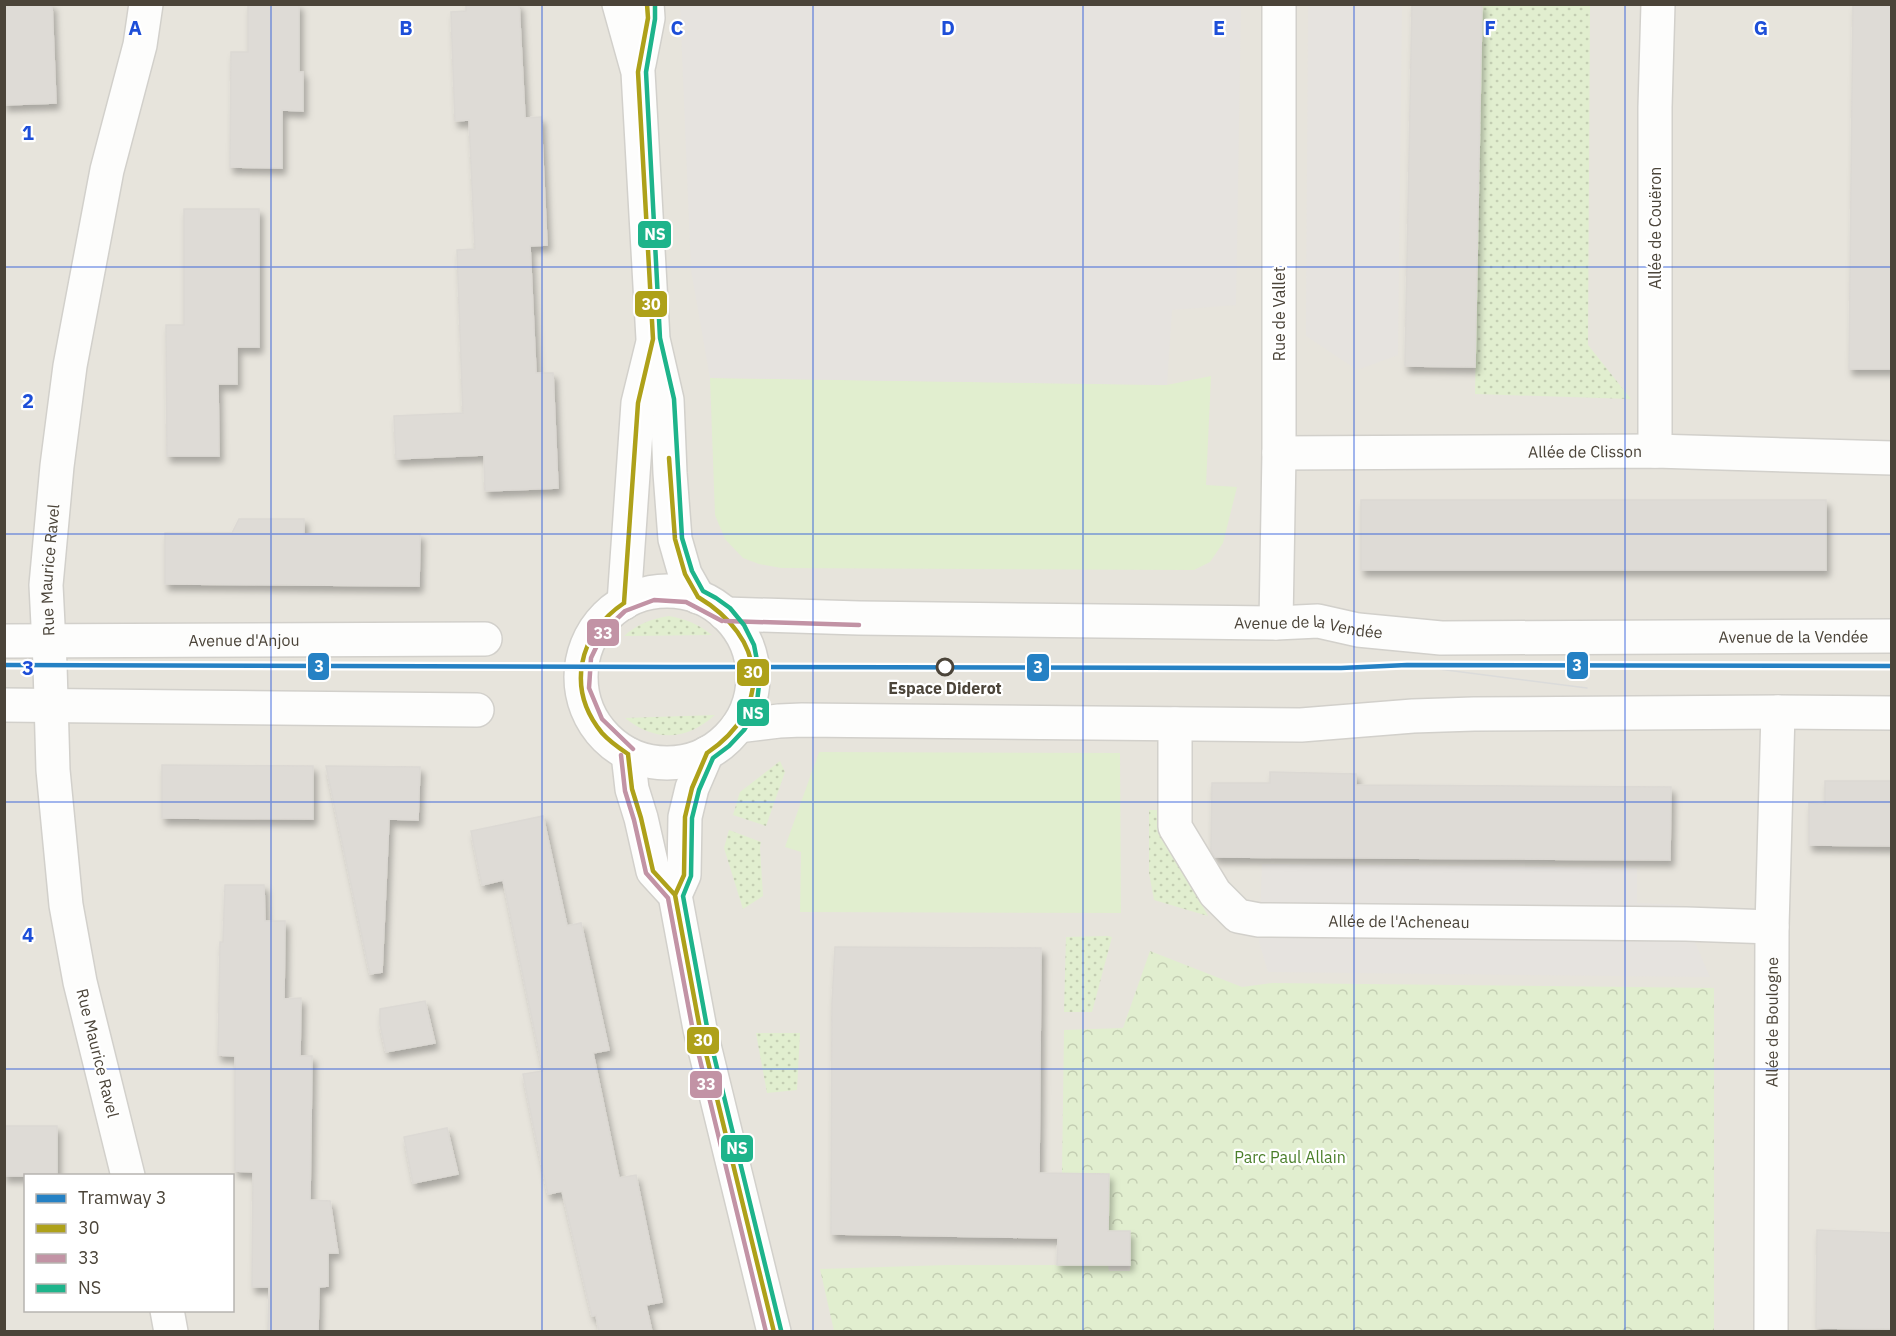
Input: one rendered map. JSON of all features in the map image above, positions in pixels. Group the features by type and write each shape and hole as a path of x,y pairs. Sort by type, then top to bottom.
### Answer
{"street":[{"name":"Rue Maurice Ravel","path":"128,1174 80,982 66,905 53,770 46,585 57,466 70,366 107,170 140,45 146,4"},
{"path":"619,4 638,72 653,339 667,400 675,539 685,574 698,597"},
{"path":"638,72 648,18 647,4"},
{"name":"Rue de Vallet","path":"1276,623 1279,453 1279,4"},
{"name":"Allée de Couëron","path":"1655,451 1655,107 1658,4"},
{"path":"624,603 638,403 653,339"},
{"name":"Allée de Clisson","path":"1279,453 1655,451 1892,458"},
{"path":"679,592 698,597 725,614 738,629 747,647 752,666 752,686 745,714 738,726 724,741 707,753 688,760 668,763 647,761 628,754 607,738 591,717 585,704 581,678 585,652 590,638 610,612 642,595 679,592"},
{"name":"Avenue de la Vendée","path":"725,614 859,618 1276,623 1318,621 1358,630 1441,638 1892,636"},
{"name":"Avenue d'Anjou","path":"4,641 485,639"},
{"path":"4,705 477,710"},
{"name":"Allée de Boulogne","path":"1771,1332 1772,927 1778,712"},
{"path":"738,726 802,720 1300,724 1474,714 1892,713"},
{"name":"Allée de l'Acheneau","path":"1175,724 1175,827 1215,893 1238,916 1259,920 1686,924 1772,927"},
{"path":"675,895 684,875 686,817 692,788 707,753"},
{"path":"628,754 632,789 653,871 675,895 703,1040 774,1332"},
{"path":"166,1312 171,1332"}],"shaded area":[{"path":"5,5 1891,5 1891,1331 5,1332"},
{"path":"680,5 1241,5 1236,305 1172,310 1167,385 710,378 691,270"},
{"path":"1308,5 1402,5 1398,355 1357,370 1306,336"},
{"path":"1262,864 1637,868 1637,903 1679,905 1710,977 1268,972 1259,942"}],"green space":[{"path":"1482,5 1590,5 1588,345 1631,399 1475,394"},
{"path":"1211,376 1206,485 1237,487 1223,543 1210,562 1194,570 781,568 743,558 725,539 715,515 710,378 1167,385"},
{"path":"669,616 692,623 712,635 624,636 645,623"},
{"path":"715,715 693,730 670,735 648,731 625,718"},
{"path":"819,752 1120,753 1121,913 800,912 801,852 785,847"},
{"path":"780,761 785,772 766,826 733,815 740,792"},
{"path":"1149,810 1162,810 1162,829 1208,916 1154,900 1149,873"},
{"path":"729,830 761,842 763,896 743,909 724,848"},
{"path":"1066,937 1112,937 1092,1012 1064,1012"},
{"name":"Parc Paul Allain","path":"1150,951 1242,987 1272,983 1714,988 1714,1331 834,1331 820,1269 947,1265 1108,1265 1109,1271 1130,1271 1130,1231 1108,1231 1109,1174 1062,1173 1064,1030 1123,1028"},
{"path":"756,1033 800,1033 797,1090 767,1093"}],"building":[{"path":"4,4 52,4 56,103 4,105"},
{"path":"248,4 299,4 299,72 303,72 303,111 282,110 282,168 230,167 231,52 248,52"},
{"path":"466,4 519,4 525,118 541,117 547,245 530,246 536,373 553,373 558,488 485,491 484,455 396,459 394,416 463,413 457,250 475,249 469,120 455,121 451,12 466,11"},
{"path":"1412,4 1482,4 1475,367 1405,366"},
{"path":"1853,4 1892,4 1892,369 1849,369"},
{"path":"184,209 259,209 259,347 237,347 237,384 218,384 219,456 167,456 166,325 184,325"},
{"path":"1361,500 1826,500 1826,570 1361,570"},
{"path":"239,519 304,519 304,534 420,534 419,586 165,584 165,533 232,533"},
{"path":"162,765 313,766 313,819 162,818"},
{"path":"326,766 420,767 418,820 389,819 382,972 370,974"},
{"path":"1270,772 1356,774 1356,785 1671,787 1670,860 1215,857 1211,850 1212,783 1270,783"},
{"path":"1825,781 1892,781 1892,846 1809,845 1809,803 1825,804"},
{"path":"543,816 567,926 581,923 609,1050 593,1053 619,1178 636,1175 662,1302 646,1305 652,1332 599,1332 596,1315 592,1316 562,1191 548,1194 534,1129 523,1074 543,1071 503,880 482,885 471,831"},
{"path":"225,885 264,885 265,921 285,921 284,999 301,998 300,1056 312,1056 310,1200 330,1201 338,1253 328,1253 328,1286 319,1287 318,1332 268,1332 269,1287 252,1287 253,1172 235,1171 235,1056 218,1055 220,942 223,942"},
{"path":"835,947 1041,948 1039,1173 1109,1174 1108,1231 1130,1231 1130,1265 1057,1265 1058,1238 831,1234 832,1003"},
{"path":"425,1001 435,1043 386,1052 380,1025 380,1009"},
{"path":"4,1126 57,1126 57,1174 4,1176"},
{"path":"447,1128 458,1174 413,1183 404,1137"},
{"path":"1817,1230 1892,1233 1892,1329 1816,1328"}],"tram line":[{"name":"3","path":"4,665 1341,668 1407,665 1892,666"},
{"path":"1407,665 1587,688"}],"transit line":[{"name":"30","path":"624,603 638,403 653,339 638,72 648,18 647,4"},
{"name":"NS","path":"655,4 655,19 646,72 660,338 674,399 682,538 692,571 703,591 730,608 744,625 754,645 760,676 757,702 751,718 744,730 729,746 713,758 699,790 692,818 691,876 683,896 707,1027 781,1330"},
{"name":"30","path":"669,458 675,539 685,574 698,597"},
{"name":"30","path":"698,597 720,613 737,632 748,652 753,673 752,694 744,715 729,735 707,753"},
{"name":"33","path":"633,749 602,719 589,688 591,658 604,631 625,611 654,600 686,602 722,621"},
{"name":"30","path":"624,603 608,616 596,630 587,646 582,663 581,681 591,716 602,733 628,754"},
{"name":"33","path":"725,621 859,625"},
{"name":"30","path":"676,900 675,895 684,875 685,817 692,788 707,753"},
{"name":"30","path":"628,754 632,789 653,871 675,895 700,1029 774,1332"},
{"name":"33","path":"621,755 625,791 646,873 668,898 693,1031 766,1332"}],"place":[{"name":"Espace Diderot","path":"945,667"}]}
